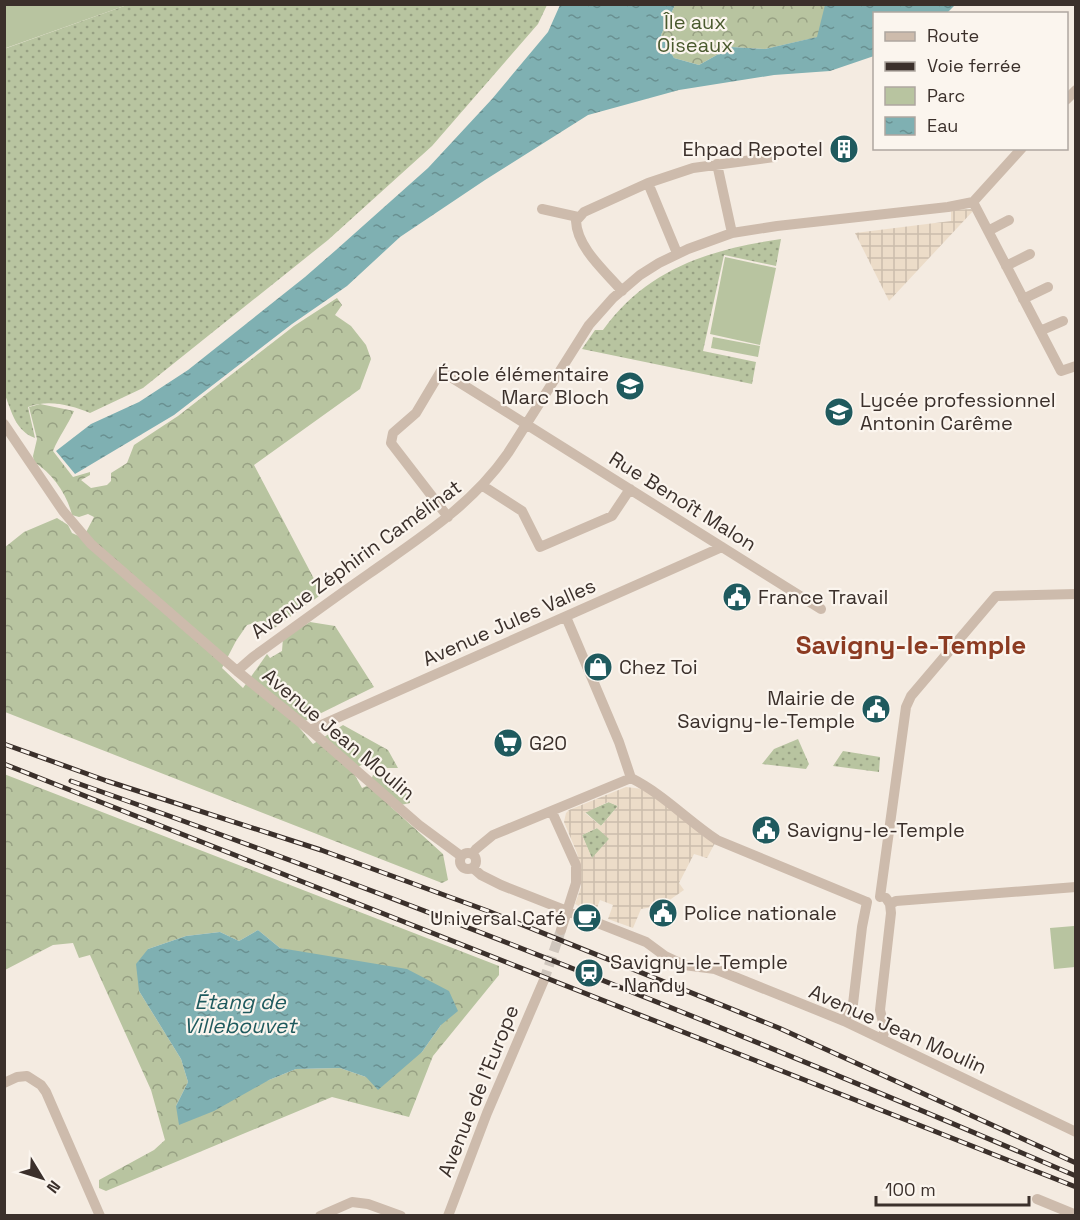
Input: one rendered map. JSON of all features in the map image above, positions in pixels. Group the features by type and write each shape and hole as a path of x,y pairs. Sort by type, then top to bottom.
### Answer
{"street":[{"path":"1020,150 973,202 1061,371 1076,366"},
{"path":"622,291 588,251 578,232 576,221 578,217 584,212 648,183 693,168 774,157"},
{"path":"717,164 732,233"},
{"path":"648,183 677,254"},
{"name":"Avenue Zéphirin Camélinat","path":"237,671 448,517 483,486 589,325 640,275 677,254 732,233 973,202"},
{"path":"542,209 578,217"},
{"path":"988,231 1010,220"},
{"path":"1006,266 1030,254"},
{"path":"1023,299 1048,287"},
{"path":"1040,331 1063,321"},
{"name":"Rue Benoît Malon","path":"448,517 391,443 393,433 416,413 441,371 821,609"},
{"name":"Avenue Jean Moulin","path":"4,424 63,511 91,544 419,825 467,855 460,861 462,866 467,869 472,868 501,885 646,942 664,956 684,965 715,969 844,1021 1076,1132"},
{"path":"483,486 522,511 540,547 612,516 630,489"},
{"name":"Avenue Jules Valles","path":"310,730 722,548"},
{"path":"880,897 906,707 911,696 996,596 1076,594"},
{"path":"566,617 619,742 631,777 652,789 700,829 717,840 867,902"},
{"path":"467,855 493,835 631,777"},
{"path":"552,812 576,865 576,883 561,930"},
{"path":"890,904 902,901 1076,887"},
{"path":"844,1021 853,1004 867,902 874,896 880,897 886,899 890,904 891,913 880,1010 885,1030 882,1038"},
{"name":"Avenue de l'Europe","path":"448,1215 487,1113 543,980"},
{"path":"4,1083 16,1077 27,1076 41,1085 100,1215"},
{"path":"1037,1199 1076,1215"},
{"path":"320,1215 352,1202 368,1204 401,1215"}],"green space":[{"path":"5,4 127,4 127,5 4,48"},
{"path":"127,5 547,5 538,24 432,146 328,240 143,388 90,413 59,404 43,403 28,407 35,438 19,426 5,395 4,49"},
{"name":"Île aux Oiseaux","path":"675,5 826,5 818,37 765,49 731,47 699,65 674,58 661,35"},
{"path":"781,239 776,266 724,255 703,351 756,362 752,384 582,349 595,330 603,330 639,291 660,277 705,256"},
{"path":"725,257 776,268 760,345 710,334"},
{"path":"337,298 342,305 335,315 351,326 366,345 371,359 360,389 254,465 322,594 273,629 261,621 247,625 222,668 243,688 267,654 270,658 282,651 283,638 310,622 335,626 374,687 297,725 313,744 343,725 388,750 398,768 380,768 369,761 352,770 362,788 369,785 373,775 386,777 409,796 410,803 391,807 443,854 448,880 442,883 5,712 4,548 24,532 57,518 68,525 72,533 83,538 94,517 88,514 79,517 72,515 58,485 34,462 37,439 29,407 40,404 74,411 53,451 73,477 90,472 90,475 81,480 91,488 107,485 111,481 111,473 127,463 134,445 178,416 294,326"},
{"path":"713,337 760,346 758,357 711,348"},
{"path":"798,739 809,764 806,769 762,764 774,749"},
{"path":"843,751 880,757 879,772 833,766"},
{"path":"4,774 499,966 499,975 433,1056 409,1117 332,1097 106,1191 99,1188 99,1180 154,1150 165,1140 151,1090 90,955 79,958 73,943 53,945 5,970","holes":["258,930 280,948 312,955 441,1025 422,1052 366,1077 340,1068 296,1069 269,1080 176,1106 188,1082 181,1059 139,991 148,949 186,936 220,932 239,941"]},
{"path":"609,802 618,806 601,826 585,812"},
{"path":"597,828 610,838 592,859 582,835"},
{"path":"1074,926 1075,967 1054,969 1050,928"}],"shaded area":[{"path":"971,209 973,211 889,301 855,233 951,221 951,210"},
{"path":"626,787 643,789 715,843 707,858 694,854 679,883 684,890 668,901 666,898 660,901 661,904 658,906 641,909 633,928 608,919 613,905 600,900 595,913 575,904 581,887 581,870 577,853 564,822 569,810","holes":["608,802 618,806 601,826 585,813","597,828 609,839 592,858 582,835"]}],"water":[{"path":"560,5 675,5 661,35 674,58 699,65 731,47 765,49 817,37 825,5 955,5 948,12 873,12 873,56 830,71 774,75 679,90 588,115 400,237 347,286 292,324 174,415 75,474 56,451 91,424 139,402 188,370 305,277 428,168 492,99 548,32"},
{"name":"Étang de Villebouvet","path":"258,930 280,948 407,969 449,991 458,1011 441,1025 422,1052 378,1090 366,1077 340,1068 296,1069 269,1080 214,1111 179,1125 176,1106 188,1082 181,1059 139,991 136,964 148,949 186,936 220,932 239,941"}],"tunnel":[{"path":"544,980 561,930"}],"railway":[{"path":"4,744 107,781 321,850 488,911 779,1028 1076,1163"},
{"path":"4,764 1076,1187"},
{"path":"71,781 324,873 576,970 827,1071 1076,1176"}],"place":[{"name":"Ehpad Repotel","path":"844,149"},
{"name":"École élémentaire Marc Bloch","path":"630,386"},
{"name":"Lycée professionnel Antonin Carême","path":"839,412"},
{"name":"France Travail","path":"737,597"},
{"name":"Chez Toi","path":"598,667"},
{"name":"Mairie de Savigny-le-Temple","path":"876,709"},
{"name":"G20","path":"508,743"},
{"name":"Savigny-le-Temple","path":"766,830"},
{"name":"Police nationale","path":"663,913"},
{"name":"Universal Café","path":"587,918"},
{"name":"Savigny-le-Temple - Nandy","path":"589,973"}],"district":[{"name":"Savigny-le-Temple","path":"911,645"}]}
